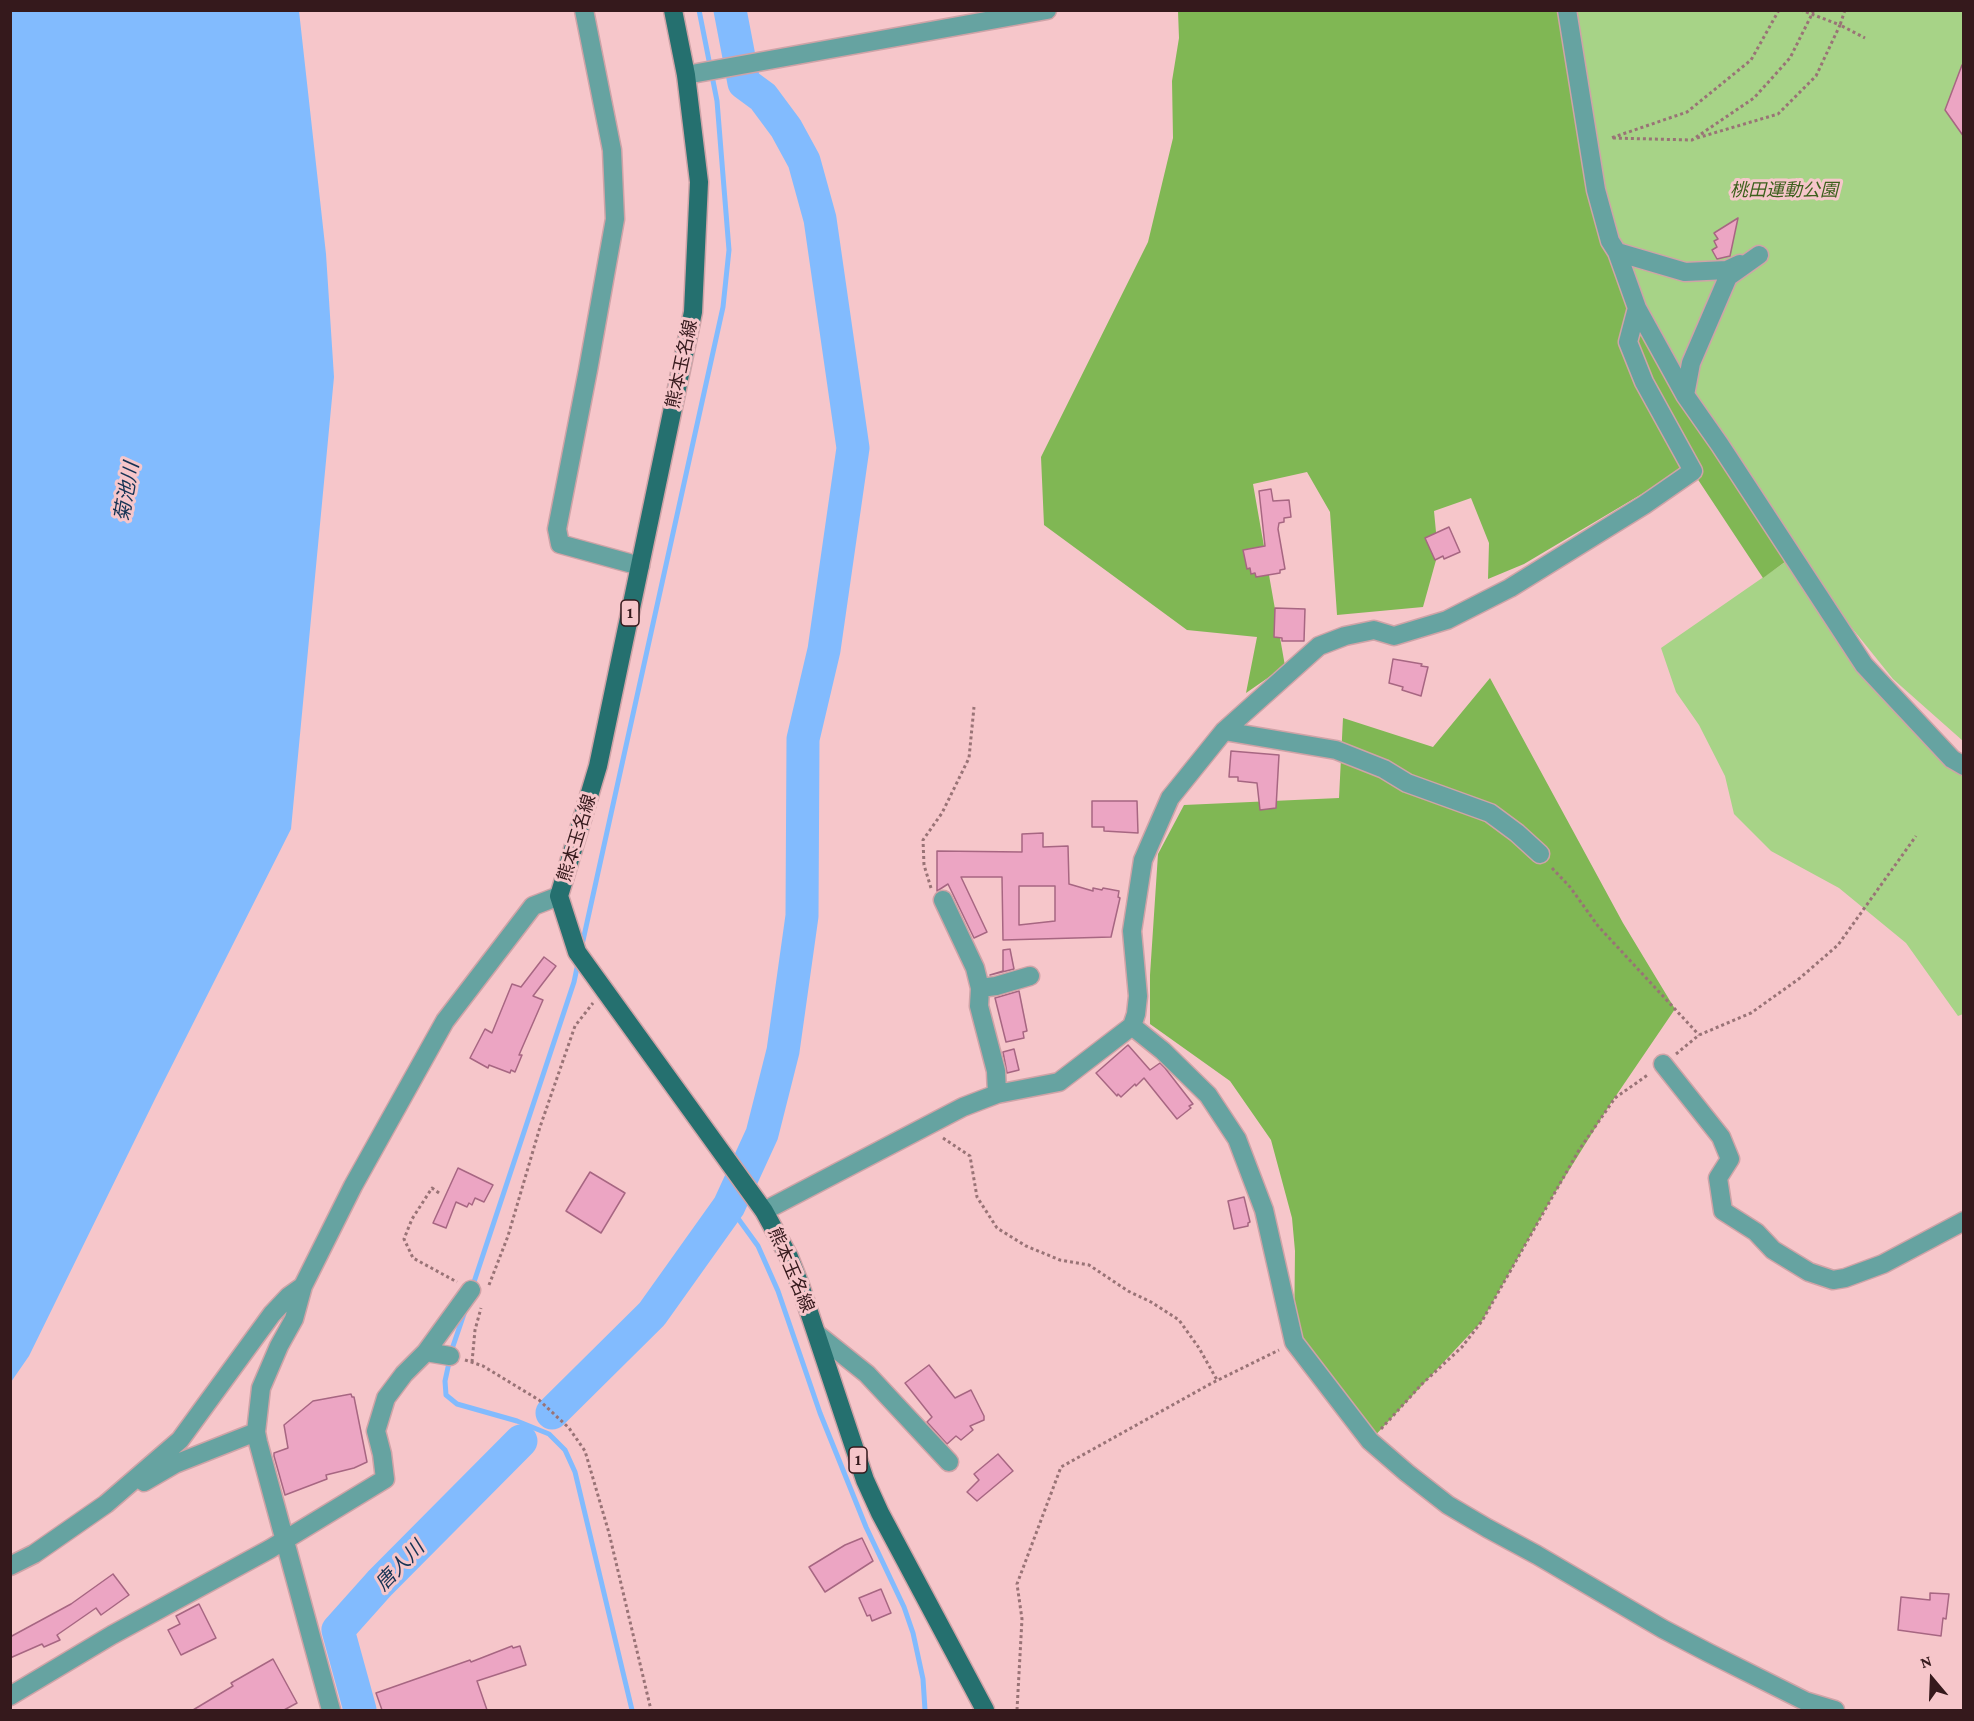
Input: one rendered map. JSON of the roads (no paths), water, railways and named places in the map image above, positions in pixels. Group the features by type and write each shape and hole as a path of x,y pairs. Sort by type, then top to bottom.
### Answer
{"main road":[{"name":"熊本玉名線","path":"673,10 703,72 693,312 598,766 559,896 577,952 760,1205 789,1257 865,1480 880,1513 985,1710"}],"street":[{"path":"584,10 612,150 615,219 557,529 560,544 640,566"},
{"path":"703,72 1047,10"},
{"path":"1567,10 1596,190 1610,242 1617,252 1637,308 1685,395 1864,665 1960,758"},
{"path":"1617,252 1685,272 1727,270 1760,254 1728,277 1691,363 1685,395"},
{"path":"760,1205 963,1107 997,1094 1059,1082 1132,1026 1138,996 1132,931 1143,860 1170,798 1224,731 1319,646 1345,636 1374,630 1394,636 1447,620 1510,588 1644,505 1693,471 1644,382 1628,342 1637,308"},
{"path":"1224,731 1336,750 1384,769 1407,783 1490,813 1540,854"},
{"path":"331,1710 256,1432 261,1388 279,1346 294,1319 303,1286 353,1186 445,1021 533,906 559,896"},
{"path":"943,900 975,969 980,988 979,1006 996,1071 997,1094"},
{"path":"980,988 996,986 1030,975"},
{"path":"1132,1026 1163,1051 1208,1095 1237,1139 1264,1210 1294,1342 1370,1441 1448,1505 1487,1528 1538,1555 1663,1629 1805,1701 1834,1710"},
{"path":"1663,1064 1721,1137 1730,1159 1718,1178 1723,1211 1756,1232 1773,1250 1809,1272 1833,1280 1845,1278 1883,1264 1964,1221"},
{"path":"106,1504 180,1440 272,1314 303,1286"},
{"path":"15,1700 32,1682 195,1589 220,1578 385,1479 376,1431 386,1398 404,1374 477,1295"},
{"path":"817,1334 867,1374 949,1462"},
{"path":"426,1352 450,1356"},
{"path":"10,1566 34,1554 106,1504 175,1464 256,1432"}],"water":[{"name":"菊池川","path":"11,10 299,11 326,254 334,377 291,829 29,1356 11,1382"}],"waterway":[{"path":"582,945 723,307 729,250 717,101 699,10"},
{"path":"552,1413 652,1314 729,1206 762,1134 783,1051 802,916 803,739 824,650 853,448 820,219 804,161 786,128 763,97 744,83 730,10"},
{"path":"472,1288 574,982 578,963"},
{"path":"729,1206 758,1246 778,1291 820,1413 866,1527 904,1607 913,1633 923,1679 925,1710"},
{"path":"465,1311 452,1349 445,1381 446,1395 457,1404 517,1421 549,1434 565,1450 575,1472 632,1710"},
{"name":"唐人川","path":"360,1710 338,1630 380,1583 521,1441"}],"park label":[{"name":"桃田運動公園","path":"1784,190"}]}
